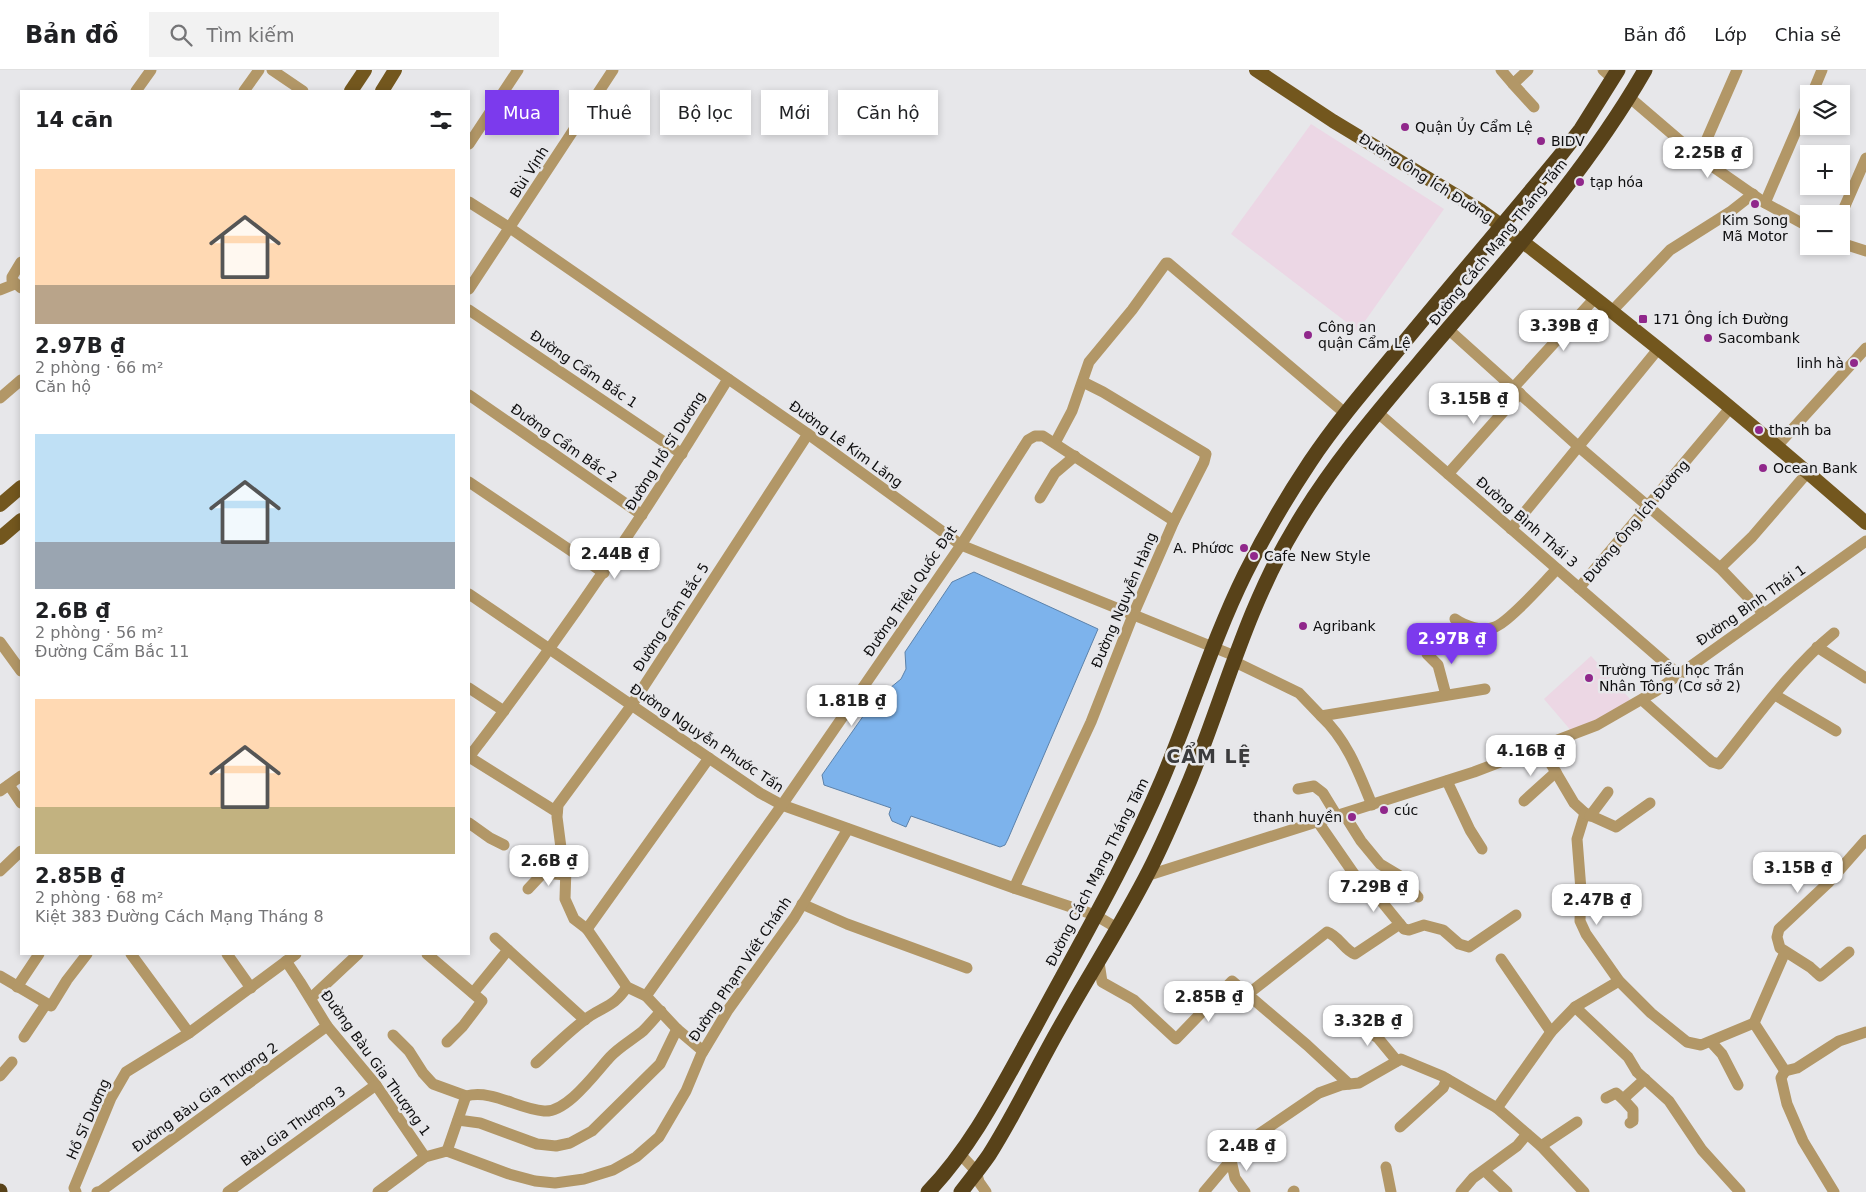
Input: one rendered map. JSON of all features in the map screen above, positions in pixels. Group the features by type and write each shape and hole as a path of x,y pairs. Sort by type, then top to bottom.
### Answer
{"highway":[{"name":"Đường Cách Mạng Tháng Tám","path":"961,1192 1001,1134 1146,876 1190,778 1234,658 1264,587 1277,558 1293,530 1355,438 1448,329 1588,158 1645,70"},
{"name":"Đường Cách Mạng Tháng Tám","path":"928,1192 960,1154 993,1104 1134,841 1162,780 1213,647 1244,577 1271,524 1310,462 1346,414 1563,152 1611,73"}],"main road":[{"path":"352,90 364,70"},
{"path":"383,90 395,70"},
{"name":"Đường Ông Ích Đường","path":"1256,70 1333,121 1480,210 1502,226 1659,348 1808,472 1866,523"},
{"path":"0,505 20,488"},
{"path":"0,538 20,521"}],"street":[{"path":"137,90 150,70"},
{"path":"245,90 259,70"},
{"path":"272,70 302,90"},
{"path":"470,142 518,70"},
{"name":"Bùi Vịnh","path":"470,288 613,70"},
{"path":"1501,70 1534,108"},
{"path":"1513,84 1528,70"},
{"path":"1699,157 1737,70"},
{"path":"1816,85 1822,70"},
{"path":"1629,97 1699,157 1765,203 1800,222"},
{"path":"1765,203 1800,122"},
{"path":"1845,205 1866,158"},
{"path":"1612,311 1670,250 1730,212 1753,194"},
{"name":"Đường Lê Kim Lăng","path":"470,203 510,228 808,434 960,545 1213,647 1300,693 1337,734 1350,753 1372,805"},
{"path":"1850,246 1866,251"},
{"path":"1055,443 1072,411 1089,362 1132,310 1164,265 1168,264 1346,414"},
{"path":"0,290 18,276"},
{"path":"1448,474 1596,298"},
{"name":"Đường Cẩm Bắc 1","path":"470,311 682,454"},
{"path":"1448,329 1580,447 1720,568 1764,614"},
{"path":"1512,529 1659,348"},
{"path":"1777,446 1866,348"},
{"name":"Đường Hồ Sĩ Dương","path":"470,756 550,650 604,573 682,454 728,379"},
{"path":"0,398 20,381"},
{"name":"Đường Nguyễn Hàng","path":"1014,888 1091,722 1133,615 1174,521 1195,482 1206,454 1083,382"},
{"name":"Đường Cẩm Bắc 2","path":"470,396 642,515"},
{"name":"Đường Ông Ích Đường","path":"1579,588 1731,408"},
{"name":"Đường Bình Thái 3","path":"1377,412 1679,675"},
{"name":"Đường Cẩm Bắc 5","path":"557,812 558,805 631,706 808,434"},
{"name":"Đường Triệu Quốc Đạt","path":"646,996 782,805 960,545 1028,440 1035,436 1044,436 1174,521"},
{"path":"1040,498 1055,473 1075,456"},
{"path":"1720,568 1758,530 1808,472"},
{"path":"470,483 604,573"},
{"name":"Đường Bình Thái 1","path":"1146,876 1447,781 1596,725 1642,700 1679,675 1866,541"},
{"path":"1455,618 1463,624 1474,627 1495,627 1526,601 1557,569"},
{"name":"Đường Nguyễn Phước Tấn","path":"470,595 760,793 782,805 1095,915 1117,928"},
{"path":"1642,700 1712,762 1719,764 1738,738 1817,647 1834,633"},
{"path":"0,642 20,666"},
{"path":"1817,647 1866,678"},
{"path":"1427,654 1438,665 1446,695"},
{"path":"470,689 504,711"},
{"path":"1321,716 1485,689"},
{"path":"1775,696 1836,730"},
{"path":"1541,747 1574,803 1588,815 1616,827 1650,803"},
{"path":"470,758 557,812 561,848 566,867 565,899 574,918 587,929 626,987 646,996 677,1029 703,1051"},
{"path":"587,929 709,758"},
{"path":"1524,801 1556,772"},
{"path":"20,777 4,788 20,802"},
{"path":"1447,781 1470,830 1482,849"},
{"path":"1298,789 1314,786 1323,793 1380,864 1400,876 1418,897"},
{"path":"1608,792 1588,815 1577,839 1581,890 1580,921 1586,934 1619,981 1651,1012 1687,1042 1701,1045 1754,1023 1785,952"},
{"path":"1318,822 1354,874 1369,886 1404,929 1409,930 1424,925 1443,930 1459,944 1466,947 1473,945 1516,915"},
{"path":"470,824 504,845"},
{"name":"Đường Phạm Viết Chánh","path":"447,1150 509,1174 542,1182 555,1183 584,1179 612,1170 636,1156 659,1137 686,1091 703,1051 728,1010 802,904 848,829"},
{"path":"1849,952 1820,976 1810,967 1780,948 1777,936 1779,929 1828,883 1866,840"},
{"path":"0,871 20,852"},
{"path":"528,889 543,874 566,876"},
{"path":"802,904 854,927 967,968"},
{"path":"1248,994 1327,932 1334,936 1349,951 1356,954 1400,924"},
{"path":"495,938 585,1020"},
{"path":"473,993 508,950"},
{"path":"17,986 38,955"},
{"path":"24,1037 86,955"},
{"path":"132,955 189,1033 295,955"},
{"path":"228,955 251,988"},
{"path":"311,998 357,955"},
{"path":"428,955 481,999 481,1004 464,1026 447,1042"},
{"path":"1501,959 1551,1032"},
{"name":"Đường Bàu Gia Thượng 1","path":"286,961 328,1026 376,1085 425,1157"},
{"path":"1099,962 1102,982 1134,1000 1176,1039 1232,981 1307,1045 1349,1084"},
{"path":"0,976 49,1005"},
{"path":"1497,1108 1551,1032 1575,1007 1619,981"},
{"path":"536,1063 585,1020 619,999 626,987"},
{"path":"1575,1007 1628,1057 1637,1072 1669,1101 1702,1150 1734,1190"},
{"path":"393,1035 409,1051 423,1073 438,1087 466,1096 474,1094 485,1095 547,1112 554,1110 583,1089 610,1056 643,1031 661,1011"},
{"path":"1352,1019 1378,1038 1399,1060 1447,1079 1497,1108 1541,1146 1584,1192"},
{"path":"1754,1023 1785,1071"},
{"name":"Đường Bàu Gia Thượng 2","path":"100,1192 328,1026"},
{"path":"458,1120 480,1123 537,1144 556,1146 570,1143 592,1132 660,1064 677,1029"},
{"path":"1834,1192 1803,1141 1787,1104 1781,1078 1785,1071 1797,1068 1839,1041 1866,1032"},
{"name":"Hồ Sĩ Dương","path":"76,1192 74,1188 111,1098 126,1072 189,1033"},
{"path":"1711,1042 1722,1054 1738,1085"},
{"path":"1204,1192 1231,1160 1253,1138 1319,1093 1359,1083 1399,1060"},
{"path":"0,1076 12,1062"},
{"path":"1400,1127 1443,1088 1447,1079"},
{"path":"1624,1099 1645,1079"},
{"name":"Bàu Gia Thượng 3","path":"228,1192 376,1085"},
{"path":"1606,1098 1616,1093 1624,1099 1633,1110 1633,1120 1630,1123"},
{"path":"378,1192 425,1157 447,1150 466,1096"},
{"path":"1541,1146 1577,1122"},
{"path":"1461,1192 1473,1178 1517,1146 1527,1134"},
{"path":"960,1154 976,1171 979,1182 986,1192"},
{"path":"1231,1160 1235,1178 1245,1192"},
{"path":"1386,1167 1391,1192"},
{"path":"1485,1171 1507,1192"}],"shaded area":[{"path":"1311,124 1444,209 1358,331 1231,234"},
{"name":"Trường Tiểu học Trần Nhân Tông (Cơ sở 2)","path":"1591,656 1630,699 1621,709 1573,733 1544,699"}],"water":[{"path":"974,572 1098,629 1008,839 1005,845 1000,847 911,816 906,827 892,821 889,814 891,808 824,785 822,775 880,692 890,688 901,679 906,669 905,652 952,582"}],"place":[{"name":"Quận Ủy Cẩm Lệ","path":"1405,127"},
{"name":"BIDV","path":"1541,141"},
{"name":"tạp hóa","path":"1580,182"},
{"name":"Kim Song Mã Motor","path":"1755,204"},
{"name":"171 Ông Ích Đường","path":"1643,319"},
{"name":"Công an quận Cẩm Lệ","path":"1308,335"},
{"name":"Sacombank","path":"1708,338"},
{"name":"linh hà","path":"1854,363"},
{"name":"thanh ba","path":"1759,430"},
{"name":"Ocean Bank","path":"1763,468"},
{"name":"A. Phứơc","path":"1244,548"},
{"name":"Cafe New Style","path":"1254,556"},
{"name":"Agribank","path":"1303,626"},
{"name":"Trường Tiểu học Trần Nhân Tông (Cơ sở 2)","path":"1589,678"},
{"name":"cúc","path":"1384,810"},
{"name":"thanh huyền","path":"1352,817"}],"district":[{"name":"CẨM LỆ","path":"1209,756"}]}
